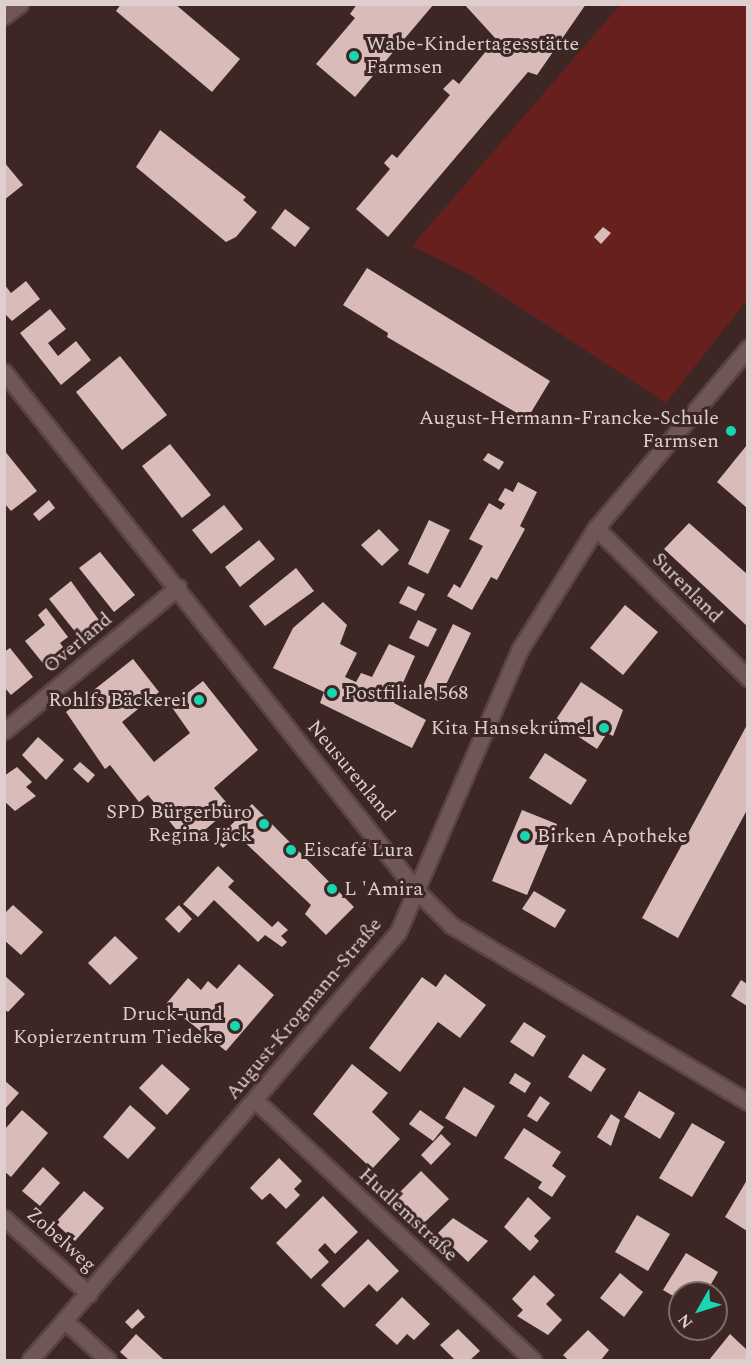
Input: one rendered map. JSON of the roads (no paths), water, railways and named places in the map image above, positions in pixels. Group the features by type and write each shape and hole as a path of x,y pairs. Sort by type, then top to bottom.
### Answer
{"street":[{"path":"4,16 20,4"},
{"name":"August-Krogmann-Straße","path":"30,1360 398,932 520,649 596,528 747,348"},
{"name":"Neusurenland","path":"4,372 178,587 417,891 452,925 747,1102"},
{"name":"Surenland","path":"596,528 747,678"},
{"name":"Overland","path":"4,731 178,587"},
{"name":"Hudlemstraße","path":"255,1100 533,1360"},
{"name":"Zobelweg","path":"4,1218 89,1294"},
{"path":"65,1321 108,1360"}],"place":[{"name":"Wabe-Kindertagesstätte Farmsen","path":"354,56"},
{"name":"August-Hermann-Francke-Schule Farmsen","path":"731,431"},
{"name":"Postfiliale 568","path":"332,693"},
{"name":"Rohlfs Bäckerei","path":"199,700"},
{"name":"Kita Hansekrümel","path":"604,728"},
{"name":"SPD Bürgerbüro Regina Jäck","path":"264,824"},
{"name":"Birken Apotheke","path":"525,836"},
{"name":"Eiscafé Lura","path":"291,850"},
{"name":"L 'Amira","path":"332,889"},
{"name":"Druck- und Kopierzentrum Tiedeke","path":"235,1026"}]}
